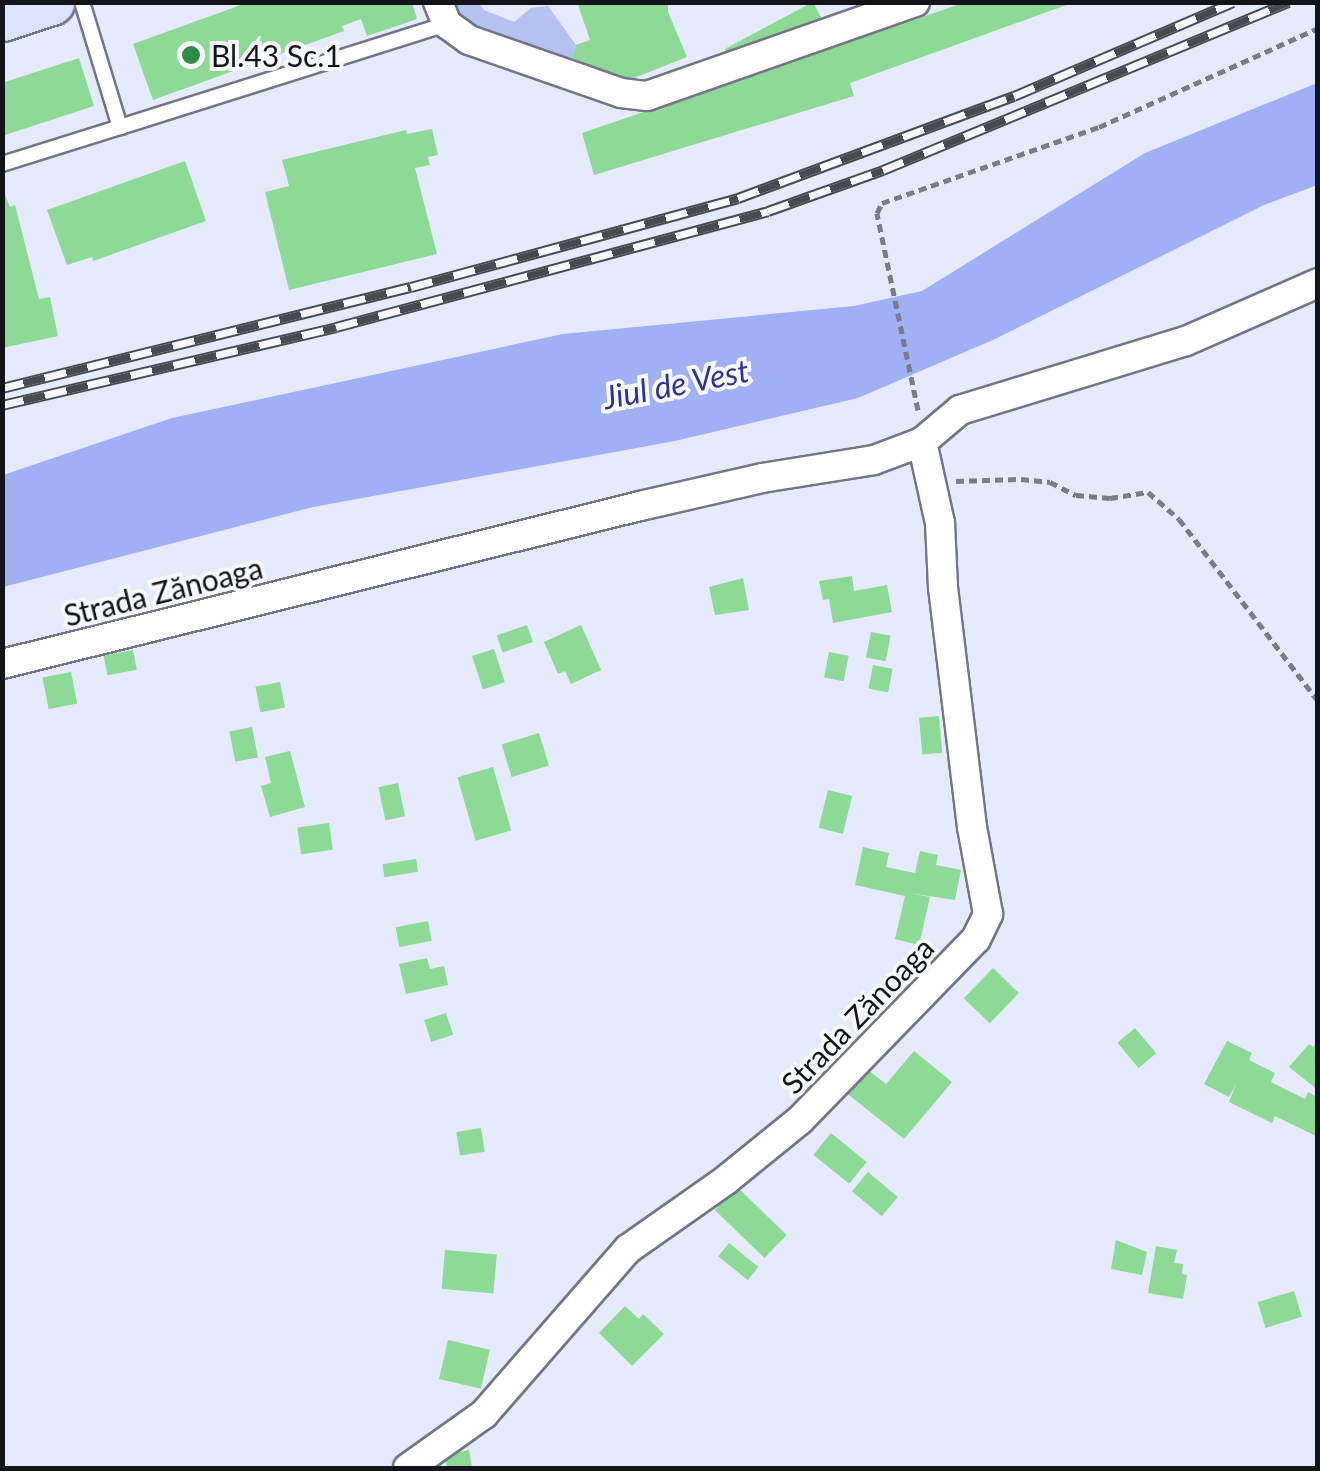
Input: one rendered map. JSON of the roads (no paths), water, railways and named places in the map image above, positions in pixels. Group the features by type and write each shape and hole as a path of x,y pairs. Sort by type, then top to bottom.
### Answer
{"main road":[{"path":"2,18 51,2"}],"street":[{"path":"442,13 469,40 621,93 648,96 915,2"},
{"name":"Strada Zănoaga","path":"2,664 658,502 762,478 874,460 921,428 960,410 1186,341 1318,284"},
{"name":"Strada Zănoaga","path":"408,1468 484,1414 628,1248 726,1180 800,1120 976,939 988,914 972,827 933,483 921,428"}],"lane":[{"path":"82,2 120,127"},
{"path":"2,164 120,127 442,13"}],"water":[{"name":"Jiul de Vest","path":"1317,83 1317,185 1264,205 995,339 858,398 675,441 313,507 3,587 3,475 172,418 563,334 854,306 922,291 1145,153"}],"railway":[{"path":"2,388 411,287 738,198 1014,96 1233,2"},
{"path":"2,405 336,327 768,211 883,170 1289,2"}],"place":[{"name":"Bl.43 Sc.1","path":"191,55"}]}
